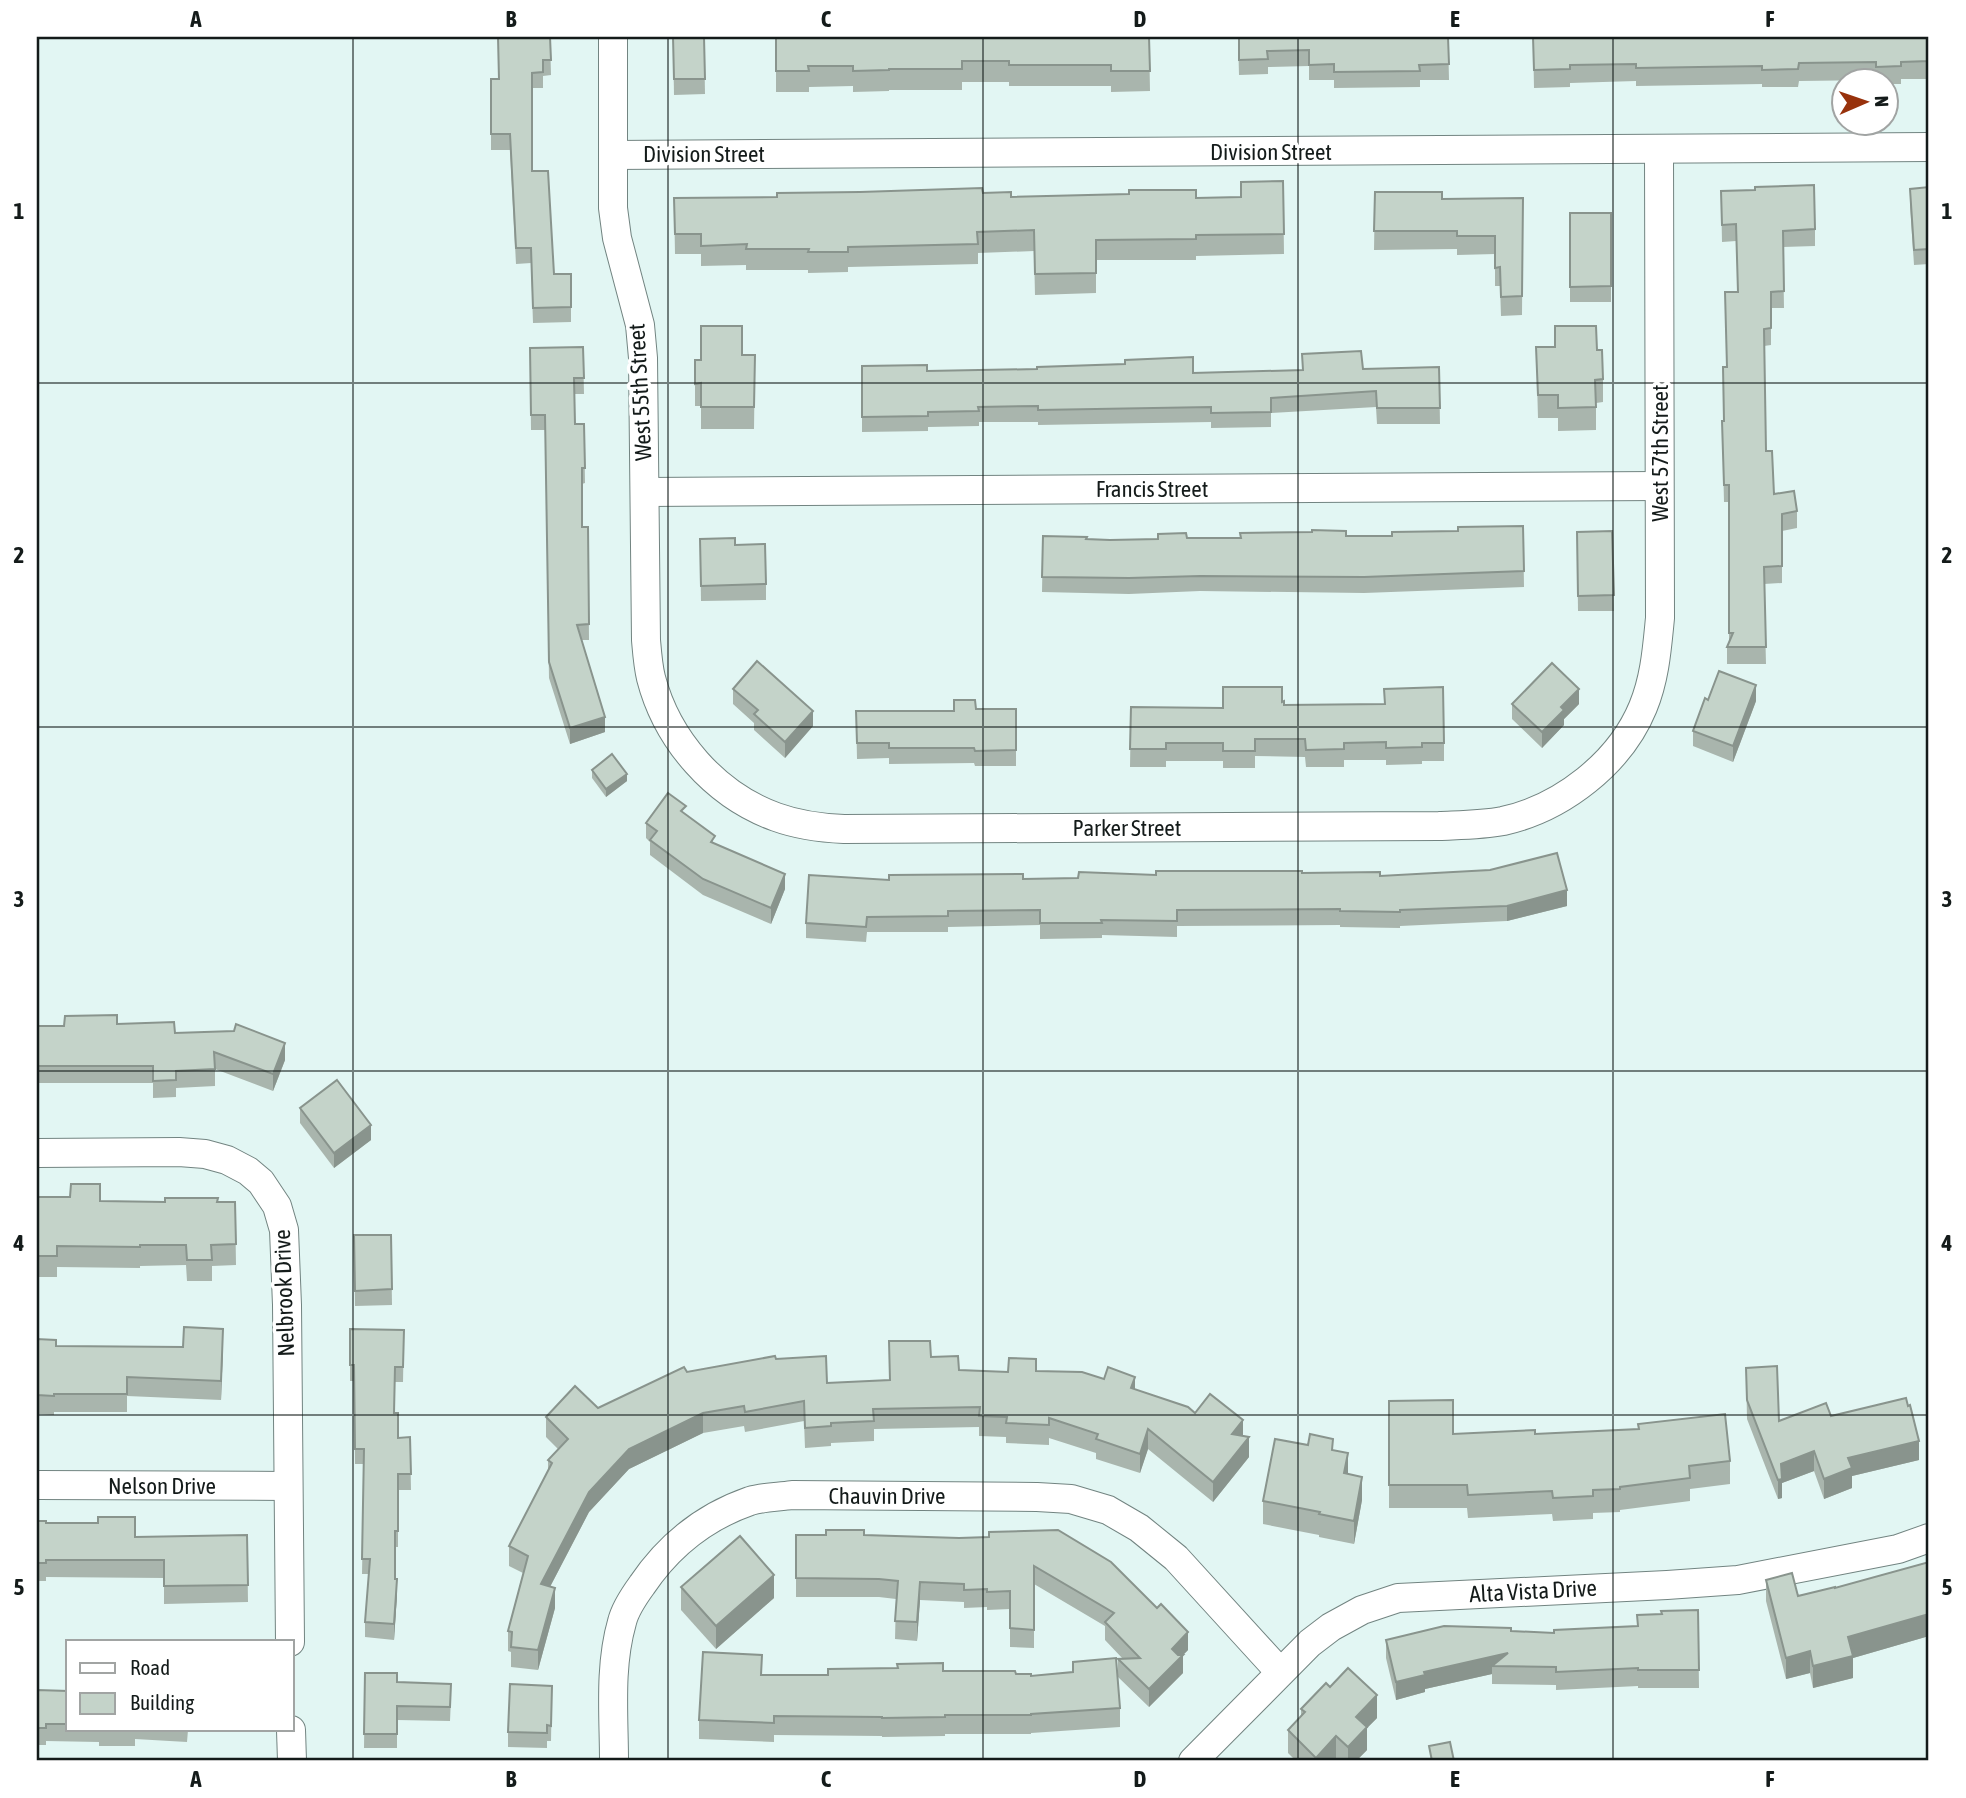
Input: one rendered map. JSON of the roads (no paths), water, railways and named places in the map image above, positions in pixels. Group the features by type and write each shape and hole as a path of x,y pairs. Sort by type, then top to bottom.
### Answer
{"street":[{"name":"West 55th Street","path":"613,37 613,208 617,238 640,325 643,358 646,640 650,677 661,707"},
{"name":"Division Street","path":"613,155 1929,147"},
{"name":"West 57th Street","path":"1619,747 1643,707 1655,667 1660,618 1659,150"},
{"name":"Francis Street","path":"645,492 1660,486"},
{"name":"Parker Street","path":"661,707 684,748 700,767 752,807 815,827 844,829 1425,827 1500,822 1560,799 1591,776 1619,747"},
{"name":"Nelbrook Drive","path":"37,1153 205,1154 227,1160 248,1171 261,1182 277,1206 284,1230 287,1305 290,1640"},
{"name":"Nelson Drive","path":"37,1485 288,1486"},
{"name":"Chauvin Drive","path":"614,1761 614,1673 617,1643 622,1620 634,1596 651,1571 694,1529 718,1514 753,1500 792,1495 1037,1497 1071,1499 1108,1510 1139,1528 1176,1558 1280,1672"},
{"name":"Alta Vista Drive","path":"1193,1761 1310,1643 1362,1609 1398,1598 1738,1580 1898,1549 1929,1538"},
{"path":"292,1731 292,1761"}]}
